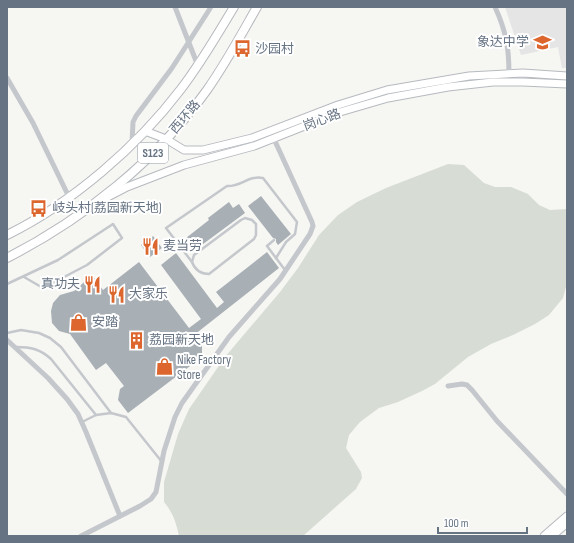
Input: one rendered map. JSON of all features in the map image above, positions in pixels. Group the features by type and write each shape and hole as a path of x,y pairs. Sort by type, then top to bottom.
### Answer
{"main road":[{"name":"西环路","path":"7,235 40,217 69,197 101,171 145,131 171,102 198,66 234,7"},
{"name":"西环路","path":"7,258 50,234 88,208 130,174 166,139 187,115 215,77 258,7"}],"street":[{"path":"175,7 198,66"},
{"path":"132,144 136,116 189,44 211,7"},
{"path":"495,7 506,34 509,55 509,74"},
{"name":"岗心路","path":"145,131 166,139 184,150 203,150 252,138 338,105 387,90 468,76 509,74 567,76"},
{"path":"7,78 33,123 69,197"},
{"name":"岗心路","path":"88,208 128,187 184,165 254,146 340,112 388,98 469,84 493,82 567,84"},
{"path":"81,536 151,499 156,492 164,450 175,417 182,403 229,337 266,296 286,270 310,234 313,226 312,222 274,138"},
{"path":"7,340 48,378 78,414 120,516"},
{"path":"448,386 462,384 467,385 497,421 567,494"},
{"path":"544,536 567,516"},
{"path":"552,536 567,523"}],"lane":[{"path":"192,262 194,255 241,220 252,220 256,224 256,236 254,239 212,272 204,274 195,268 166,228 227,186 233,186 256,177 263,178 297,222 295,234 286,242 276,258"},
{"path":"7,284 58,260 113,224 122,238 87,265 43,288 24,277"},
{"path":"274,240 267,246 286,270"},
{"path":"7,333 21,330 39,333 50,338 61,347 111,413"},
{"path":"15,348 28,347 45,354 51,359 96,415"},
{"path":"82,422 96,415 111,413 126,417 162,462"}],"shaded area":[{"name":"象达中学","path":"505,7 567,7 567,68 562,68 558,47 521,55"},
{"path":"448,164 464,165 484,183 495,187 511,187 528,194 539,205 550,210 567,209 567,283 563,298 549,315 535,324 491,344 468,357 435,384 398,402 379,408 360,422 349,435 346,448 361,472 362,478 356,489 303,536 179,536 174,518 164,502 164,482 178,434 189,409 225,357 280,292 298,268 319,235 338,215 357,202 386,188"}],"building":[{"path":"261,196 291,234 278,245 276,239 273,238 248,206"},
{"path":"229,202 233,208 239,204 245,213 195,250 186,238 209,220 208,218"},
{"path":"153,236 162,248 150,257 141,245"},
{"name":"荔园新天地","path":"267,252 279,268 194,335 202,345 202,357 128,413 118,400 120,389 124,386 106,363 96,370 70,334 59,331 52,323 51,311 53,303 60,295 74,291 92,275 103,290 139,262 189,328 201,319 161,265 176,253 217,308 224,302 216,292"}],"place":[{"name":"象达中学","path":"542,42"},
{"name":"沙园村","path":"242,49"},
{"name":"岐头村(荔园新天地)","path":"39,208"},
{"name":"麦当劳","path":"150,246"},
{"name":"真功夫","path":"93,284"},
{"name":"大家乐","path":"116,294"},
{"name":"安踏","path":"79,322"},
{"name":"荔园新天地","path":"136,340"},
{"name":"Nike Factory Store","path":"164,367"}]}
